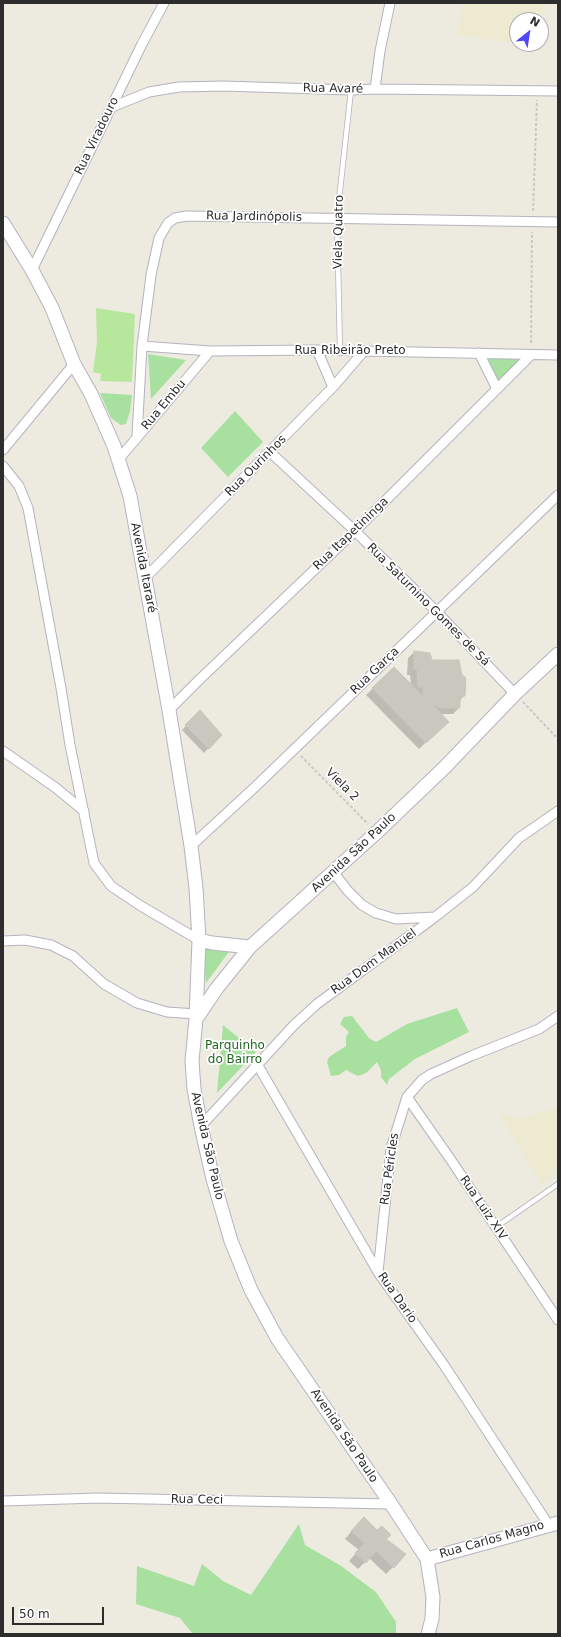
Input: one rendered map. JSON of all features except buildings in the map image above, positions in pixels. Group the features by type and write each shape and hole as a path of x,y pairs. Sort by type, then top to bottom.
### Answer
{"main road":[{"name":"Avenida Itararé","path":"3,223 32,270 52,308 74,364 90,394 119,459 130,496 192,846 199,940 196,1017"},
{"name":"Avenida São Paulo","path":"428,1634 432,1619 432,1597 427,1559 277,1338 251,1290 231,1241 213,1179 194,1089 192,1061 196,1017 250,947 334,873 445,767 516,694 558,654"},
{"path":"199,940 212,943 250,947"},
{"name":"Rua Carlos Magno","path":"427,1559 553,1524"}],"street":[{"name":"Rua Viradouro","path":"32,270 164,3"},
{"path":"375,89 380,51 390,3"},
{"name":"Rua Avaré","path":"112,106 149,92 179,87 223,86 351,90 558,91"},
{"name":"Rua Jardinópolis","path":"137,436 142,346 151,275 156,248 164,230 172,220 187,216 558,222"},
{"name":"Rua Ribeirão Preto","path":"142,346 210,351 317,350 558,355"},
{"path":"317,350 333,387"},
{"name":"Rua Embu","path":"119,459 210,351"},
{"name":"Rua Ourinhos","path":"145,578 333,387 364,351"},
{"path":"479,353 496,389"},
{"name":"Rua Itapetininga","path":"169,710 355,531 531,355"},
{"path":"3,450 74,364"},
{"name":"Rua Saturnino Gomes de Sá","path":"270,452 355,531 437,612 516,694"},
{"path":"3,466 20,486 28,508 70,745 94,864 111,886 141,906 199,940"},
{"name":"Rua Garça","path":"192,846 294,750 558,495"},
{"path":"3,751 56,788 84,811"},
{"name":"Rua Dom Manuel","path":"201,1126 294,1025 317,1004 473,887 519,838 558,811"},
{"path":"334,873 348,891 362,905 376,913 396,919 435,917"},
{"path":"3,941 25,940 51,945 73,956 104,984 137,1003 167,1012 196,1017"},
{"name":"Rua Péricles","path":"378,1272 391,1148 407,1097 422,1080 431,1074 471,1056 539,1029 558,1016"},
{"name":"Rua Dario","path":"257,1064 378,1272 553,1524"},
{"name":"Rua Luiz XIV","path":"407,1097 558,1320"},
{"name":"Rua Ceci","path":"3,1501 98,1498 391,1504"}],"lane":[{"name":"Viela Quatro","path":"340,351 337,218 351,90"},
{"path":"496,1227 558,1184"}],"path":[{"path":"516,694 558,739"},
{"name":"Viela 2","path":"294,750 376,833"}],"shaded area":[{"path":"463,3 543,3 541,12 509,12 509,43 457,34"},
{"path":"558,1107 558,1173 541,1184 499,1113 518,1119"}],"green space":[{"path":"96,308 135,314 132,382 100,381 101,374 93,372 97,342"},
{"path":"148,354 186,360 151,399"},
{"path":"483,355 524,357 497,386"},
{"path":"100,393 132,395 130,411 126,424 121,425 111,418"},
{"path":"235,411 263,442 228,477 201,448"},
{"path":"203,948 231,949 206,983"},
{"path":"457,1008 469,1032 415,1059 389,1079 387,1085 381,1077 381,1070 377,1062 366,1073 358,1076 346,1070 339,1075 331,1076 327,1062 329,1057 346,1046 346,1037 349,1032 340,1024 344,1017 352,1016 369,1038 376,1042 407,1024"},
{"name":"Parquinho do Bairro","path":"223,1025 256,1052 217,1093"},
{"path":"299,1524 305,1545 341,1566 376,1592 396,1622 396,1634 193,1634 180,1618 136,1604 137,1566 194,1586 202,1564 223,1581 251,1595"}]}
